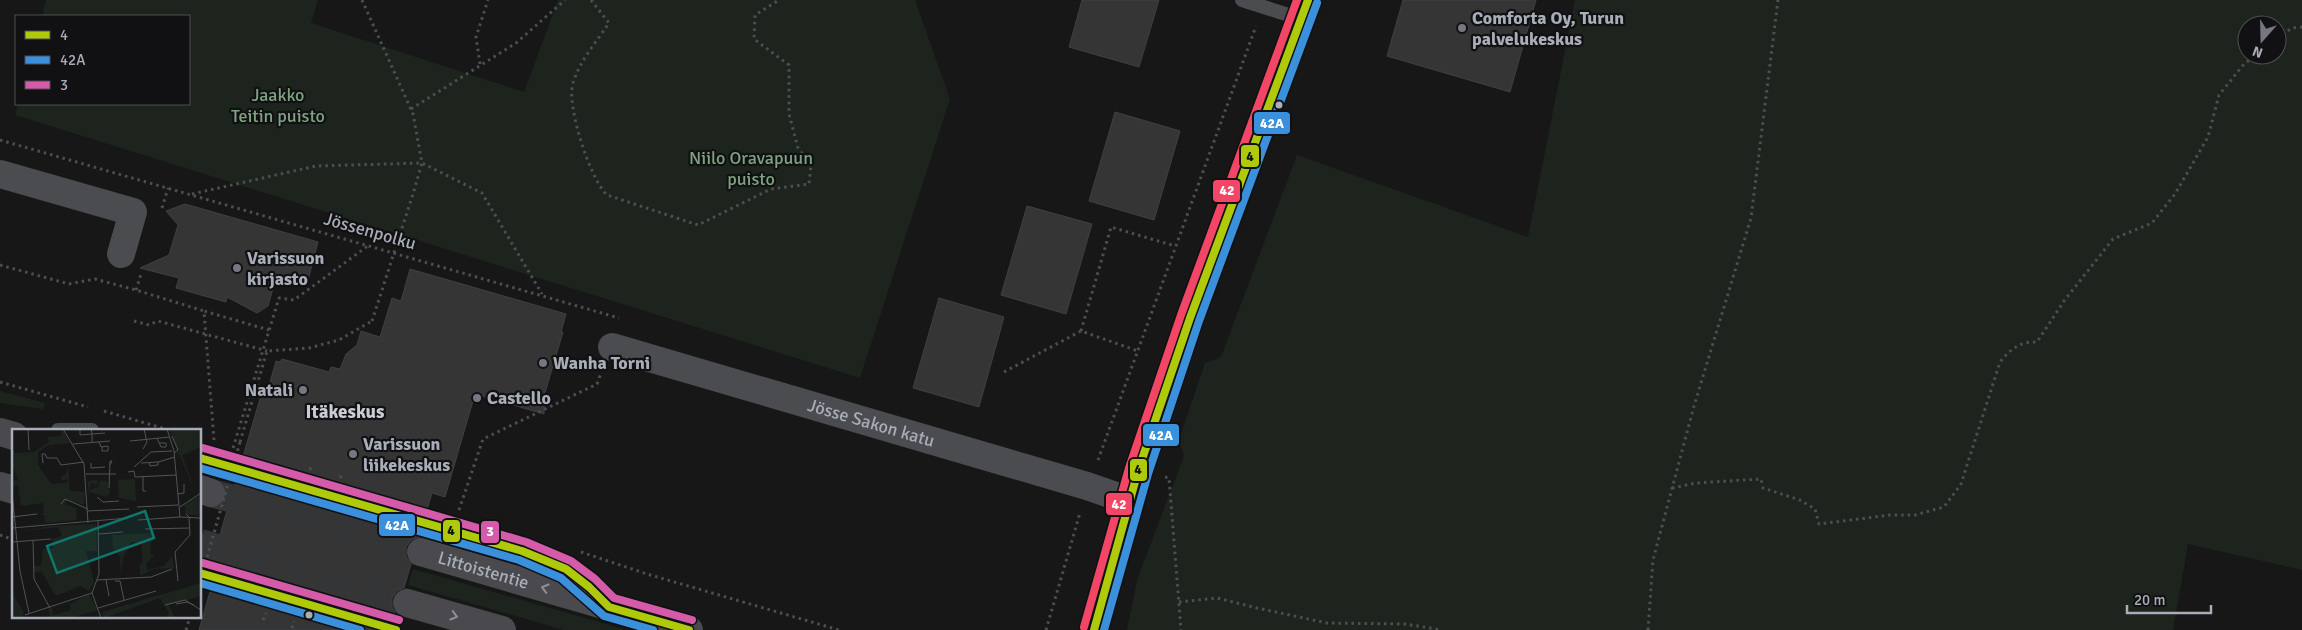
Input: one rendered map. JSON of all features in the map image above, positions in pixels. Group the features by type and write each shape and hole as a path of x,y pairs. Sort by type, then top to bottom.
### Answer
{"street":[{"path":"1094,630 1138,471 1190,318 1305,9"},
{"path":"0,174 134,212 122,254"},
{"name":"Jösse Sakon katu","path":"612,348 1087,486 1130,501"},
{"name":"Littoistentie","path":"422,552 689,630"},
{"path":"408,603 502,630"}],"lane":[{"path":"1242,0 1263,6 1305,9"},
{"path":"201,458 219,464"},
{"path":"0,487 12,497"},
{"path":"429,524 522,551 566,570 590,587 609,607"}],"path":[{"path":"134,321 148,326 158,321 267,351 309,348 339,340 372,321 422,163 411,109 362,0"},
{"path":"480,64 476,37 488,0"},
{"path":"411,109 516,43 565,0"},
{"path":"591,0 609,23 572,84 572,97 582,149 599,188 607,195 698,225 771,189 809,184 812,165 798,148 789,114 789,65 754,39 755,15 779,0"},
{"path":"1648,630 1653,560 1694,406 1752,218 1778,0"},
{"path":"1181,630 1169,478 1097,462 1263,6"},
{"path":"2287,31 2292,28 2302,27"},
{"path":"1672,488 1696,483 1761,479 1763,488 1800,500 1815,509 1818,524 1890,515 1915,515 1944,506 1961,484 2000,362 2008,352 2025,341 2037,342 2064,301 2113,239 2152,223 2175,194 2208,137 2219,95 2243,65"},
{"name":"Jössenpolku","path":"0,140 542,295 482,193 422,163"},
{"path":"190,195 316,166 422,163"},
{"path":"1004,372 1081,331 1111,227 1175,246"},
{"path":"201,578 279,298 294,300 369,245"},
{"path":"0,265 69,284 95,280 136,290 269,330"},
{"path":"204,311 214,443"},
{"path":"1081,331 1138,351"},
{"path":"450,510 458,513 483,439 596,384 612,348"},
{"path":"232,448 267,351"},
{"path":"0,382 94,408"},
{"path":"103,411 166,429"},
{"path":"310,470 311,465"},
{"path":"340,478 342,474"},
{"path":"1046,630 1087,486"},
{"path":"577,550 656,576 839,630"},
{"path":"1179,602 1218,598 1327,623 1405,624 1442,630"},
{"path":"263,620 266,613"},
{"path":"292,628 294,621"}],"green space":[{"name":"Niilo Oravapuun puisto","path":"46,0 318,0 311,23 524,92 558,0 915,0 950,99 860,378 15,115 18,105 190,105 190,15 42,15"},
{"path":"1575,0 2302,0 2302,570 2188,544 2173,630 1127,630 1137,580 1184,456 1179,440 1205,363 1221,357 1297,155 1528,237"},
{"path":"0,391 45,403 43,409 0,403"},
{"path":"413,569 627,630 564,630 408,585"}],"building":[{"path":"1082,0 1159,0 1139,67 1069,47"},
{"name":"Comforta Oy, Turun palvelukeskus","path":"1403,0 1536,0 1510,92 1387,56"},
{"path":"1115,112 1180,131 1154,220 1089,201"},
{"path":"185,204 318,242 308,280 293,276 291,282 276,278 268,306 257,313 227,297 226,302 176,288 179,278 140,268 169,255 178,225 166,211"},
{"path":"1027,206 1092,224 1066,314 1001,295"},
{"name":"Varissuon liikekeskus","path":"410,269 566,314 561,332 563,332 544,396 544,414 475,394 445,497 432,493 425,516 421,521 422,528 419,537 411,540 406,547 406,556 411,564 404,588 397,591 392,598 392,607 396,614 392,630 199,630 215,574 209,573 262,392 267,393 276,361 280,362 282,359 329,372 331,367 340,369 346,354 357,345 361,331 380,337 392,298 401,301"},
{"path":"939,298 1004,317 979,407 913,388"}],"tunnel":[{"path":"211,493 421,552"},
{"path":"201,543 407,603"}],"transit line":[{"name":"42","path":"1084,627 1129,468 1181,315 1297,0"},
{"name":"4","path":"1094,630 1138,471 1190,318 1308,0"},
{"name":"42A","path":"1104,630 1148,474 1199,321 1317,3"},
{"name":"3","path":"203,448 526,542 571,561 595,579 614,598 692,620"},
{"name":"4","path":"201,458 522,551 566,569 589,587 609,607 689,630"},
{"name":"42A","path":"201,468 519,560 561,578 604,616 653,630"},
{"name":"3","path":"203,563 399,620"},
{"name":"4","path":"201,573 396,630"},
{"name":"42A","path":"201,583 360,630"}],"place":[{"name":"Comforta Oy, Turun palvelukeskus","path":"1462,28"},
{"name":"Varissuon kirjasto","path":"237,268"},
{"name":"Wanha Torni","path":"543,363"},
{"name":"Natali","path":"303,390"},
{"name":"Castello","path":"477,398"},
{"name":"Varissuon liikekeskus","path":"353,454"}],"district":[{"name":"Itäkeskus","path":"345,411"}],"park label":[{"name":"Jaakko Teitin puisto","path":"278,105"}]}
